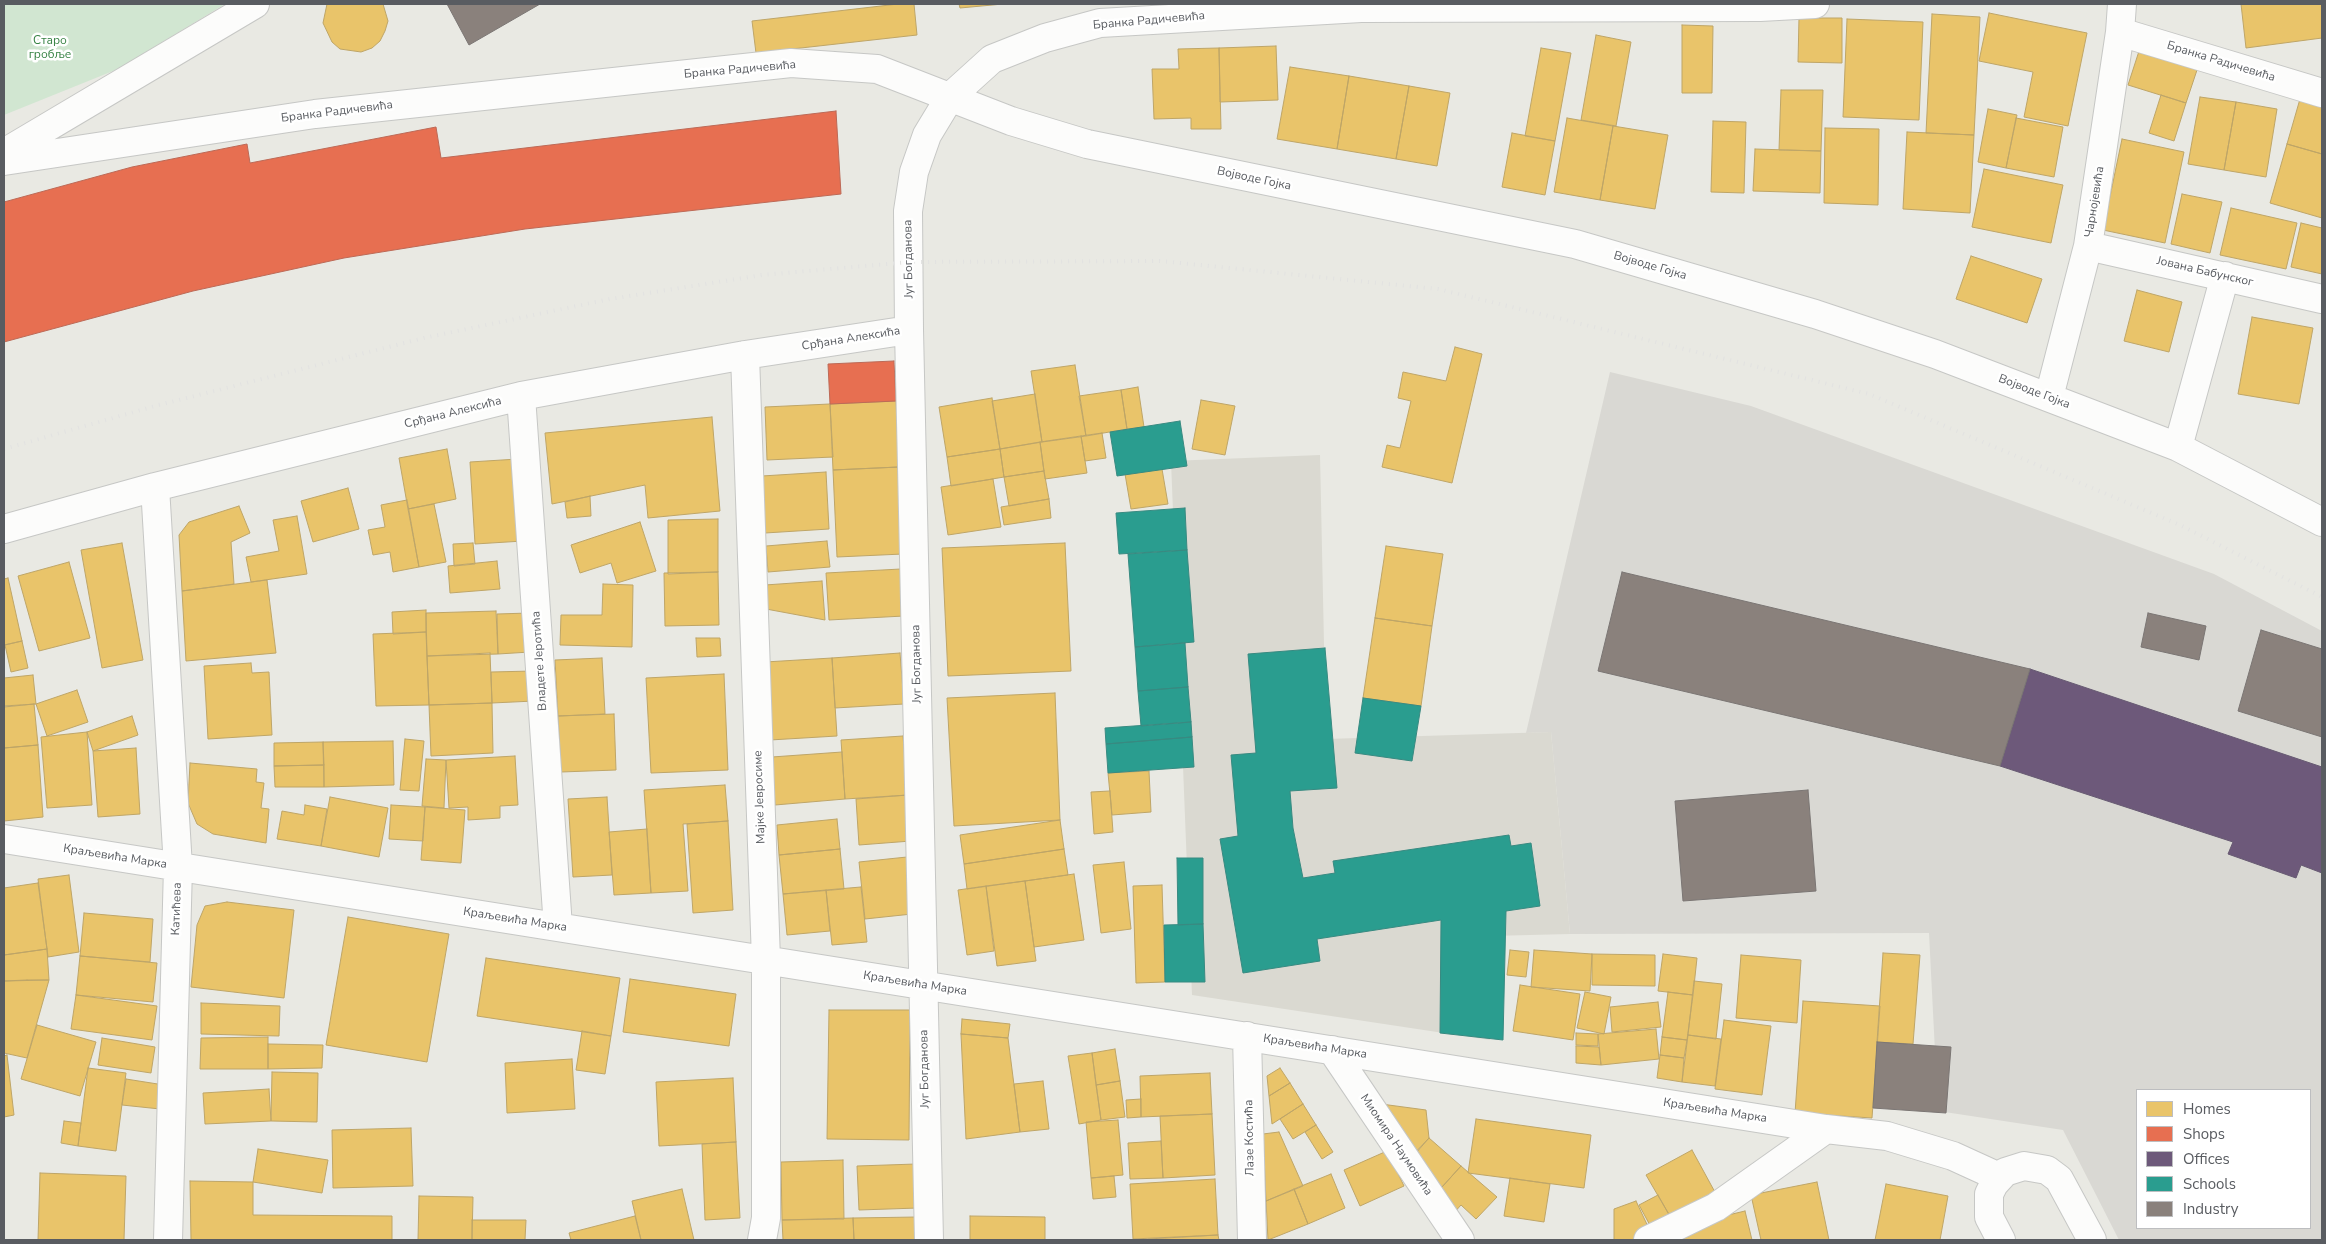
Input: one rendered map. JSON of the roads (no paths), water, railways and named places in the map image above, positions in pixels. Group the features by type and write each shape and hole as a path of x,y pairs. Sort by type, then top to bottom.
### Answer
{"street":[{"path":"4,153 255,4"},
{"name":"Бранка Радичевића","path":"4,161 314,114 791,63 878,69 950,97 992,59 1045,38 1100,23 1361,6 1815,4"},
{"name":"Чарнојевића","path":"2049,397 2088,246 2120,32 2122,4"},
{"name":"Бранка Радичевића","path":"2120,32 2322,93"},
{"name":"Југ Богданова","path":"929,1240 908,211 914,172 927,135 950,97"},
{"name":"Војводе Гојка","path":"950,97 1010,121 1087,144 1576,244 1815,314 1935,354 2178,447 2322,522"},
{"name":"Јована Бабунског","path":"2088,246 2322,299"},
{"path":"2178,447 2225,276"},
{"name":"Срђана Алексића","path":"4,529 155,488 521,396 745,354 909,330"},
{"name":"Мајке Јевросиме","path":"745,354 766,960 766,1218 762,1240"},
{"name":"Владете Јеротића","path":"521,396 558,927"},
{"name":"Катићева","path":"155,488 178,867 168,1240"},
{"name":"Краљевића Марка","path":"4,839 1826,1129 1887,1136 1953,1156 1999,1177"},
{"name":"Лазе Костића","path":"1247,1036 1252,1240"},
{"name":"Миомира Наумовића","path":"1332,1050 1460,1240"},
{"path":"1648,1240 1716,1207 1826,1129"},
{"path":"2001,1240 1989,1217 1989,1194 1999,1177 2012,1168 2024,1166 2034,1166 2047,1170 2064,1186 2092,1240"}],"railway":[{"path":"4,449 155,406 424,338 610,299 762,275 910,262 1160,261 1438,289 1869,394 2180,525 2322,597"}],"park label":[{"name":"Старо гробље","path":"50,48"}]}
